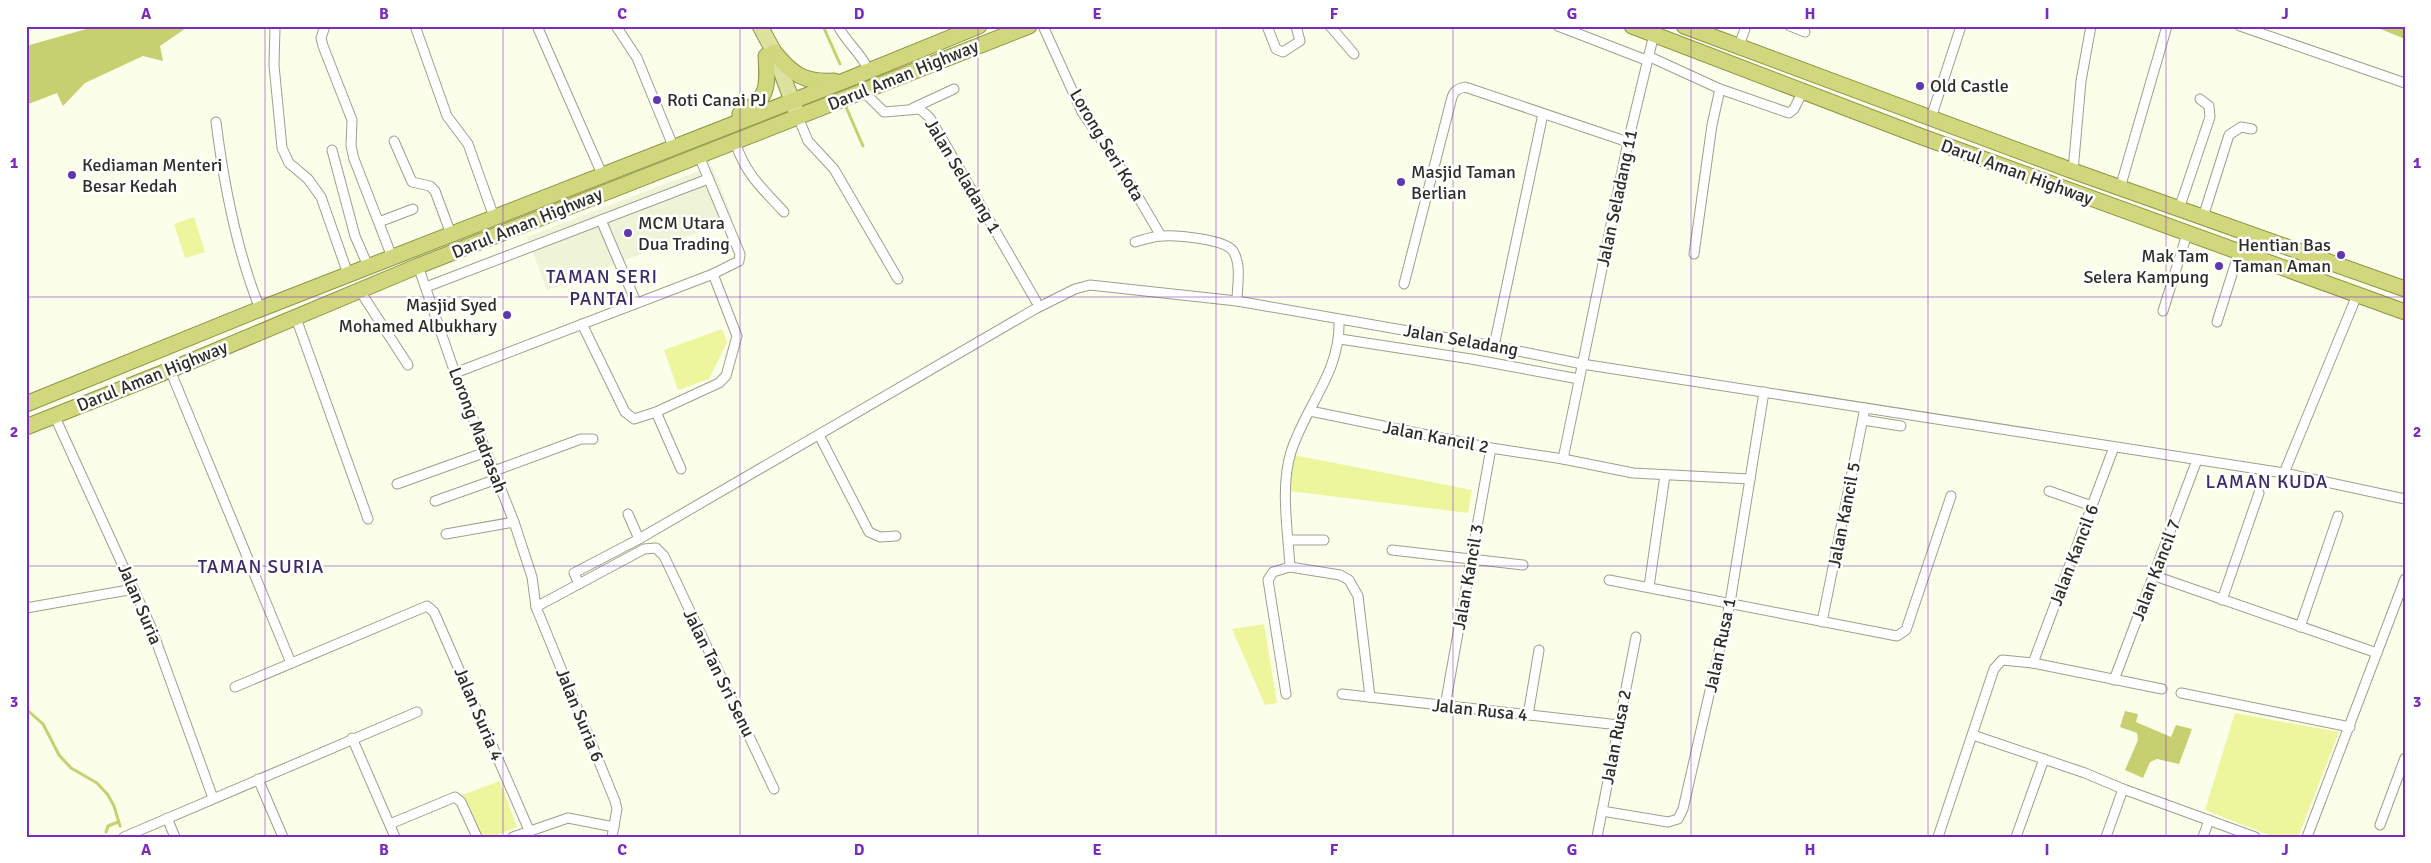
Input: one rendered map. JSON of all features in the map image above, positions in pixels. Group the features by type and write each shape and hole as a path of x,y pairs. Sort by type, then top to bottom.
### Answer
{"highway":[{"name":"Darul Aman Highway","path":"26,404 368,266 673,146 848,80 978,26"},
{"name":"Darul Aman Highway","path":"26,427 170,370 418,266 1029,26"},
{"name":"Darul Aman Highway","path":"1632,26 1802,93 2405,312"},
{"name":"Darul Aman Highway","path":"1684,26 2073,171 2405,289"},
{"path":"770,54 804,78 815,82 848,80"},
{"path":"716,130 753,108 760,99 767,88 770,54"}],"main road":[{"path":"761,29 793,119"}],"street":[{"path":"325,26 321,38 323,46 352,120 352,152 392,257"},
{"path":"415,26 448,116 468,144 494,217"},
{"path":"537,26 602,174"},
{"path":"616,26 638,58 673,146"},
{"path":"838,26 847,42 860,52 869,71"},
{"name":"Lorong Seri Kota","path":"1043,26 1082,112 1124,173 1161,236"},
{"path":"1266,26 1276,49 1283,52 1300,41 1296,26"},
{"path":"1330,26 1354,54"},
{"path":"1558,26 1647,58 1720,89 1789,113 1794,109 1802,93"},
{"path":"1739,46 1746,26"},
{"path":"1790,26 1805,32"},
{"path":"1931,118 1961,26"},
{"path":"2073,171 2080,88 2091,26"},
{"path":"2120,188 2167,26"},
{"path":"2240,26 2405,83"},
{"path":"275,28 274,65 282,148 289,163 312,183 321,197 348,274"},
{"name":"Jalan Seladang 11","path":"1582,364 1628,142 1654,34"},
{"path":"1404,284 1453,93 1465,88 1628,142"},
{"path":"912,108 954,89"},
{"path":"1694,254 1712,125 1720,89"},
{"name":"Jalan Seladang 1","path":"864,92 884,112 912,108 920,109 930,118 1036,301"},
{"path":"2179,209 2210,117 2209,106 2200,98"},
{"path":"1494,346 1543,114"},
{"path":"793,119 808,141 826,158 839,177 898,280"},
{"path":"216,122 221,164 242,260 260,309"},
{"path":"2202,217 2229,135 2241,127 2252,130"},
{"path":"394,141 412,182 430,186 434,191 451,234"},
{"path":"735,142 742,163 748,173 784,212"},
{"path":"332,150 355,236 368,266"},
{"path":"455,373 713,274 739,261 740,254 699,156"},
{"path":"426,287 708,179"},
{"path":"379,222 413,209"},
{"path":"601,220 636,302"},
{"path":"2163,311 2187,234"},
{"path":"1135,242 1161,236 1212,241 1232,249 1238,269 1236,301"},
{"path":"2217,322 2239,252"},
{"name":"Lorong Madrasah","path":"418,266 455,373 514,522 532,576 533,594"},
{"path":"582,324 625,412 634,419 656,412 720,383 729,372 737,336 713,274"},
{"name":"Jalan Seladang","path":"579,584 574,572 639,539 1035,309 1082,286 1098,285 1236,301 1494,346 1582,364 2284,473 2405,499"},
{"path":"360,291 408,364"},
{"path":"2284,473 2357,296"},
{"path":"296,318 368,519"},
{"path":"1290,567 1286,496 1289,464 1295,442 1335,359 1340,339 1339,320"},
{"path":"1340,339 1471,359 1579,379"},
{"path":"1563,458 1582,364"},
{"path":"170,370 291,663 235,687"},
{"name":"Jalan Rusa 1","path":"1602,811 1668,822 1678,819 1683,808 1730,603 1764,392"},
{"name":"Jalan Kancil 5","path":"1822,622 1865,408"},
{"name":"Jalan Kancil 2","path":"1310,411 1491,448 1563,458 1609,469 1665,475 1750,480"},
{"path":"656,412 681,469"},
{"name":"Jalan Suria","path":"54,415 151,627 213,798"},
{"path":"1863,420 1901,426"},
{"path":"819,436 869,532 880,537 896,536"},
{"path":"435,501 581,439 593,439"},
{"name":"Jalan Kancil 6","path":"2033,663 2114,447"},
{"name":"Jalan Kancil 3","path":"1445,706 1491,448"},
{"path":"397,484 486,452"},
{"name":"Jalan Kancil 7","path":"2114,680 2155,576 2197,460"},
{"path":"1649,587 1665,475"},
{"path":"2049,491 2092,506"},
{"path":"2222,600 2258,493"},
{"path":"1609,580 1891,636 1902,634 1906,630 1951,496"},
{"path":"628,514 639,539"},
{"path":"2300,627 2338,516"},
{"path":"446,534 514,522"},
{"path":"1289,540 1324,540"},
{"name":"Jalan Tan Sri Senu","path":"579,584 644,549 656,548 664,556 774,789"},
{"path":"1392,550 1523,565"},
{"path":"1286,694 1268,580 1273,572 1290,567 1340,576 1349,580 1354,586 1358,596 1370,698"},
{"path":"2155,576 2377,653"},
{"path":"2307,837 2405,579"},
{"path":"536,607 579,584"},
{"path":"26,608 134,589"},
{"name":"Jalan Suria 6","path":"533,594 536,607 615,801 617,809 612,837"},
{"name":"Jalan Suria 4","path":"291,663 421,607 428,606 434,612 529,830"},
{"name":"Jalan Rusa 2","path":"1597,837 1636,637"},
{"path":"1528,715 1539,650"},
{"path":"1938,837 1997,663 2002,660 2033,663 2162,690"},
{"path":"2181,693 2350,727"},
{"name":"Jalan Rusa 4","path":"1342,694 1618,725"},
{"path":"124,837 352,738 417,712"},
{"path":"1973,735 2044,759 2255,837"},
{"path":"352,738 395,837"},
{"path":"2380,826 2405,758"},
{"path":"2016,837 2044,759"},
{"path":"258,779 283,837"},
{"path":"2106,837 2123,789"},
{"path":"390,824 455,797 461,802 477,837"},
{"path":"168,818 176,837"},
{"path":"514,837 529,830 568,818 614,827"},
{"path":"2203,837 2209,820"}],"shaded area":[{"path":"97,26 189,26 160,46 163,61 143,56 85,83 63,106 57,93 26,105 26,46"},
{"path":"2373,26 2405,26 2405,39"},
{"path":"712,166 733,219 547,290 527,237"},
{"path":"194,217 205,252 185,258 174,224"},
{"path":"722,329 727,342 709,379 678,390 664,350"},
{"path":"1294,455 1472,490 1468,513 1289,491"},
{"path":"1264,624 1277,703 1265,705 1232,629"},
{"path":"2125,711 2138,714 2136,722 2171,737 2176,725 2192,729 2179,764 2157,759 2150,762 2143,778 2125,770 2138,740 2137,733 2120,727"},
{"path":"2235,713 2339,732 2298,837 2274,837 2205,810"},
{"path":"500,781 517,827 492,837 478,837 462,795"}],"waterway":[{"path":"823,26 840,64"},
{"path":"846,107 863,146"},
{"path":"26,709 43,724 59,755 71,768 97,783 108,795 114,806 120,826"},
{"path":"106,832 108,826 118,822"}],"place":[{"name":"Old Castle","path":"1920,86"},
{"name":"Roti Canai PJ","path":"657,100"},
{"name":"Kediaman Menteri Besar Kedah","path":"72,175"},
{"name":"Masjid Taman Berlian","path":"1401,182"},
{"name":"MCM Utara Dua Trading","path":"628,233"},
{"name":"Hentian Bas Taman Aman","path":"2341,255"},
{"name":"Mak Tam Selera Kampung","path":"2219,266"},
{"name":"Masjid Syed Mohamed Albukhary","path":"507,315"}],"district":[{"name":"TAMAN SERI PANTAI","path":"602,287"},
{"name":"LAMAN KUDA","path":"2267,481"},
{"name":"TAMAN SURIA","path":"261,566"}]}
